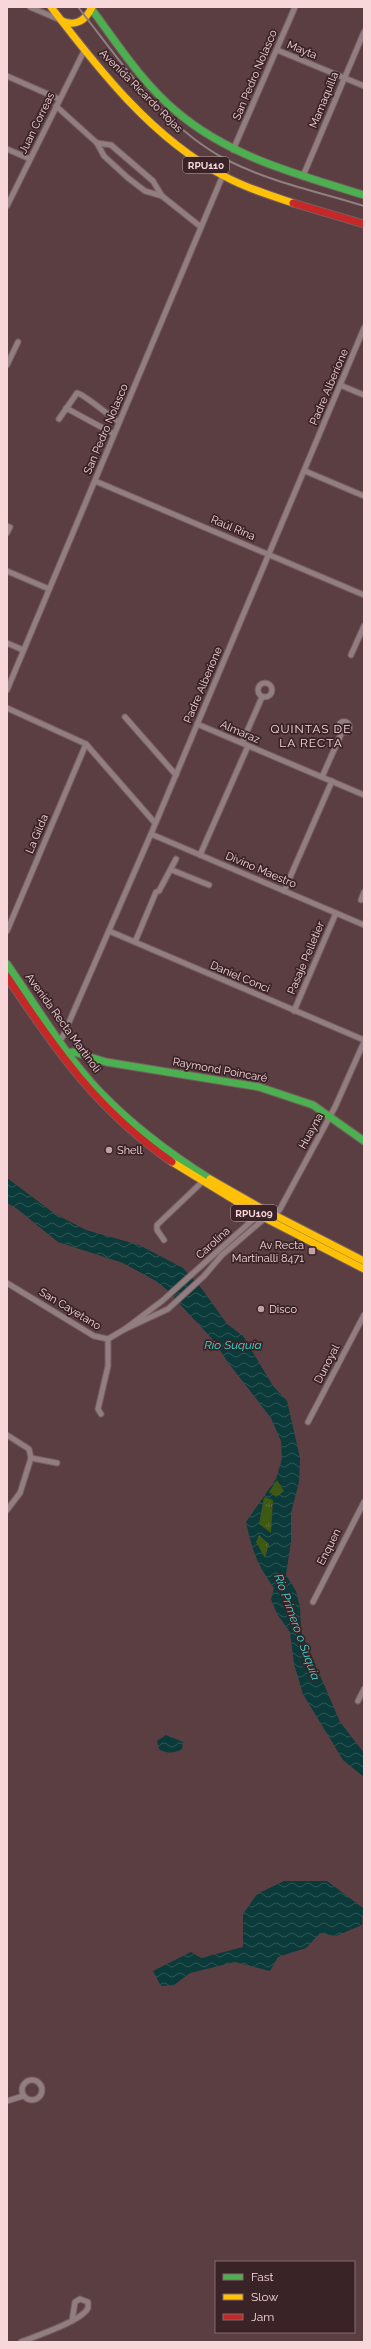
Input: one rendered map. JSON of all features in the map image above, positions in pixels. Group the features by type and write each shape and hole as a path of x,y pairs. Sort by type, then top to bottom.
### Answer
{"main road":[{"name":"Avenida Ricardo Rojas","path":"52,7 85,49 161,130 191,155 223,175 260,190 364,224"},
{"name":"Avenida Ricardo Rojas","path":"92,8 141,74 167,102 197,127 233,150 260,162 364,195"},
{"path":"62,20 71,25 77,24 86,17 92,8"},
{"name":"Avenida Recta Martinoli","path":"7,964 57,1044"},
{"name":"Avenida Recta Martinoli","path":"7,977 57,1044 90,1092 112,1114 201,1183 266,1216 364,1270"},
{"name":"Avenida Recta Martinoli","path":"64,1054 130,1120 194,1169 256,1205 266,1216 308,1232 364,1261"},
{"name":"Raymond Poincaré","path":"64,1054 259,1087 307,1102 331,1116 364,1141"}],"street":[{"path":"30,7 62,20"},
{"name":"San Pedro Nolasco","path":"233,150 295,7"},
{"name":"Mamaquilla","path":"304,176 364,32"},
{"name":"Juan Correas","path":"7,206 85,49"},
{"name":"Mayta","path":"277,50 364,86"},
{"path":"7,76 59,99"},
{"path":"56,106 97,142 104,156 128,178 145,191 162,196"},
{"path":"97,142 111,145 153,181 162,196 201,227"},
{"path":"7,150 30,159"},
{"name":"San Pedro Nolasco","path":"7,690 223,175"},
{"name":"Padre Alberione","path":"57,1044 109,931 151,834 364,328"},
{"path":"8,361 18,342"},
{"path":"340,385 364,395"},
{"path":"59,419 73,396 77,393 82,394 102,411 120,422"},
{"path":"66,408 114,434"},
{"path":"305,471 364,496"},
{"name":"Raúl Rina","path":"95,480 364,595"},
{"path":"7,526 10,527 7,534"},
{"path":"7,571 49,588"},
{"path":"352,655 364,626"},
{"path":"7,643 23,650"},
{"path":"242,743 262,697"},
{"path":"7,708 86,744 155,823"},
{"path":"125,717 176,775"},
{"name":"Almaraz","path":"197,724 364,795"},
{"path":"322,777 342,732"},
{"name":"La Gilda","path":"7,931 86,744"},
{"path":"200,855 248,746"},
{"path":"284,891 332,781"},
{"name":"Divino Maestro","path":"151,834 364,925"},
{"path":"135,942 156,892 159,891 172,870 176,859"},
{"path":"172,870 209,885"},
{"path":"361,900 364,892"},
{"name":"Pasaje Pelletier","path":"294,1011 336,913"},
{"name":"Daniel Conci","path":"109,931 364,1041"},
{"name":"Huayna","path":"266,1216 331,1116 364,1041"},
{"path":"164,1240 157,1230 157,1225 201,1183"},
{"path":"256,1205 266,1216"},
{"name":"Carolina","path":"152,1310 199,1269 266,1216"},
{"name":"Carolina","path":"157,1316 168,1309 204,1276 222,1255 266,1216"},
{"name":"San Cayetano","path":"7,1283 94,1336 108,1339 125,1329"},
{"path":"152,1310 157,1316 125,1329 152,1310"},
{"name":"Dunoyal","path":"308,1422 364,1315"},
{"path":"101,1414 98,1409 108,1366 108,1339"},
{"path":"7,1435 29,1448 31,1458 20,1493 7,1510"},
{"path":"31,1458 57,1463"},
{"name":"Enquen","path":"313,1602 364,1502"},
{"path":"358,1701 364,1689"},
{"path":"7,2100 23,2096 32,2100 38,2098 42,2092 41,2085 33,2080 27,2081 22,2089 23,2096"},
{"path":"21,2342 72,2320"}],"green space":[{"path":"277,1479 284,1491 276,1497 269,1492"},
{"path":"264,1497 273,1500 271,1534 259,1525"},
{"path":"259,1535 269,1544 265,1558 256,1542"}],"water":[{"name":"Río Suquía","path":"7,1178 55,1214 86,1230 139,1245 183,1268 202,1289 227,1324 243,1336 273,1386 287,1401 300,1458 299,1482 291,1513 291,1541 286,1575 296,1591 300,1607 301,1631 340,1722 364,1753 364,1777 343,1760 303,1694 294,1664 290,1632 277,1614 271,1599 274,1588 259,1564 246,1522 276,1479 282,1459 281,1441 271,1418 227,1361 215,1342 166,1289 156,1281 123,1263 58,1242 16,1208 7,1203","holes":["277,1480 284,1491 276,1497 269,1492","264,1497 273,1500 271,1533 259,1524","259,1535 269,1544 265,1558 256,1542"]},
{"path":"166,1735 183,1742 182,1749 170,1752 161,1751 157,1741"},
{"path":"284,1881 327,1881 363,1908 362,1925 336,1936 320,1933 306,1948 278,1957 270,1971 235,1962 190,1973 174,1985 161,1986 153,1971 191,1952 201,1958 243,1947 243,1914 257,1894"}],"railway":[{"path":"78,7 128,72 164,113 184,131 206,147 229,161 261,175 364,206"}],"traffic: fast":[{"path":"90,7 141,76 164,101 198,128 242,153 266,163 364,195"},
{"path":"7,964 74,1062 100,1092 152,1139 210,1179"},
{"path":"65,1053 74,1052 106,1062 259,1087 313,1105 364,1141"}],"traffic: slow":[{"path":"51,7 108,78 151,123 174,143 198,161 224,176 258,191 293,203"},
{"path":"62,21 67,23 76,23 84,19 92,7"},
{"path":"172,1162 257,1214 364,1269"},
{"path":"210,1179 259,1207 364,1261"}],"traffic: jam":[{"path":"293,203 364,224"},
{"path":"7,977 80,1078 121,1121 145,1142 172,1162"}],"place":[{"name":"Shell","path":"109,1150"},
{"name":"Av Recta Martinalli 8471","path":"312,1251"},
{"name":"Disco","path":"261,1309"}],"district":[{"name":"QUINTAS DE LA RECTA","path":"311,736"}],"water label":[{"name":"Río Primero o Suquía","path":"297,1627"}]}
